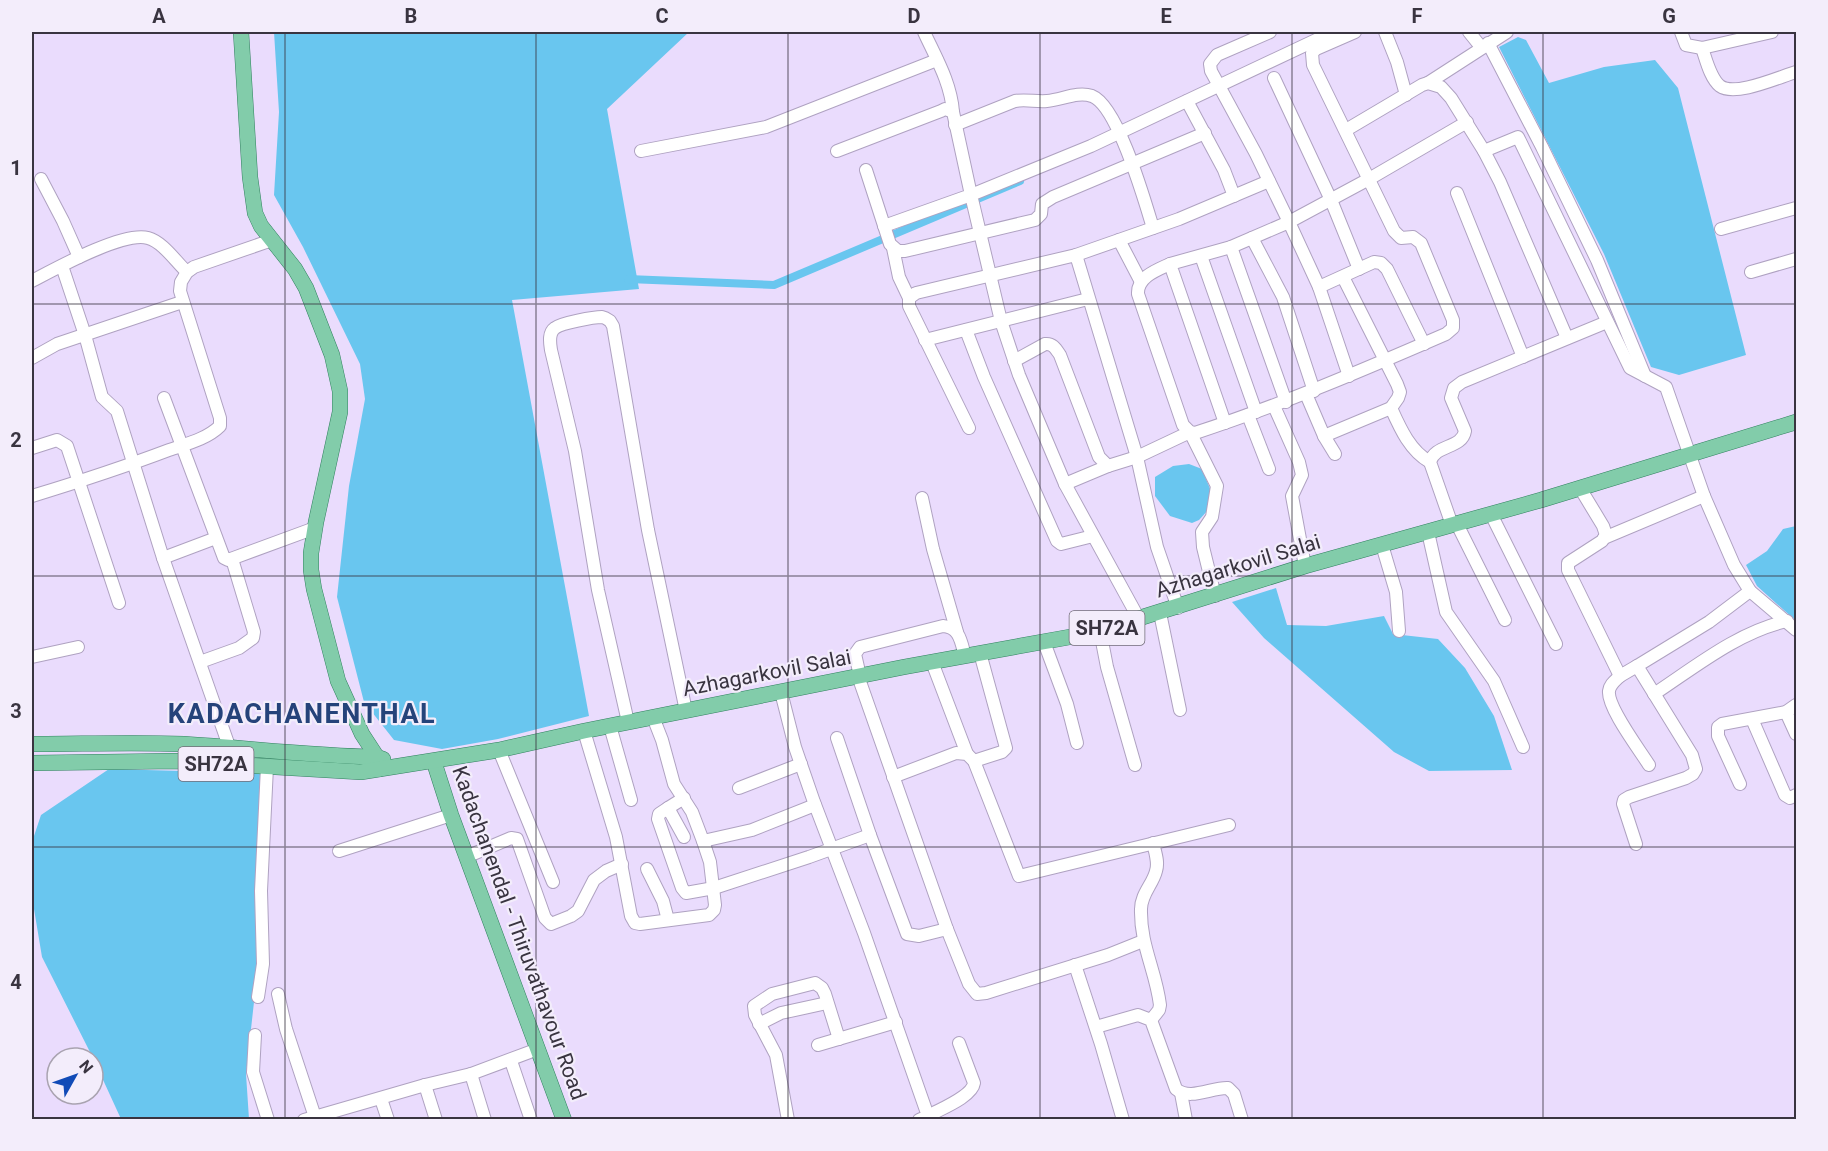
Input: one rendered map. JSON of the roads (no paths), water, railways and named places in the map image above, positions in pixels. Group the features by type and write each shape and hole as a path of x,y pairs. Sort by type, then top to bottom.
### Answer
{"main road":[{"path":"241,32 252,200 255,213 261,226 295,269 313,303 332,355 340,391 340,412 315,528 311,570 338,681 348,706 378,763"},
{"name":"Azhagarkovil Salai","path":"32,744 122,742 185,744 400,766 434,762 859,676 1100,631 1305,566 1580,488 1797,422"},
{"name":"Azhagarkovil Salai","path":"32,763 176,761 361,772 378,763"},
{"name":"Kadachanendal - Thiruvathavour Road","path":"434,762 466,857 564,1119"}],"street":[{"path":"924,32 950,89 954,118 989,277 1014,361 1065,484 1139,619"},
{"path":"1270,32 1241,37 1213,59 1210,64 1211,71 1269,181 1319,287 1349,376"},
{"path":"888,238 1121,137 1221,90 1333,32"},
{"path":"1355,32 1316,50 1312,53 1311,58 1370,179 1394,231 1401,238 1413,237 1421,243 1453,320 1453,328 1446,334 1424,344 1280,404 1195,433 1186,431 1138,294 1141,282 1149,274 1170,264 1231,247 1289,222 1370,179 1467,122"},
{"path":"1385,32 1406,94"},
{"path":"1469,32 1485,45 1547,157 1597,260 1645,376"},
{"path":"1346,130 1428,83 1507,32"},
{"path":"1681,32 1686,45 1702,48 1738,36 1772,32"},
{"path":"1702,48 1714,79 1720,86 1730,90 1797,72"},
{"path":"641,151 766,127 937,60"},
{"path":"1274,78 1359,269"},
{"path":"1428,83 1441,87 1467,122 1484,151 1500,182 1567,338"},
{"path":"954,118 1025,99 1047,101 1086,95 1095,97 1103,104 1121,137 1153,228"},
{"path":"1189,105 1224,170 1234,196"},
{"path":"837,151 941,111 945,110 954,118"},
{"path":"888,238 905,251 1035,220 1041,214 1042,204 1047,201 1205,134"},
{"path":"1484,151 1518,137 1630,368 1666,387 1704,496 1734,565 1750,591 1792,625"},
{"path":"866,170 899,278 909,298 909,306 969,428"},
{"path":"41,179 79,257"},
{"path":"909,298 916,293 1076,255 1153,228 1269,181"},
{"path":"1457,193 1523,357"},
{"path":"1721,229 1797,208"},
{"path":"32,281 79,257 137,237 150,238 186,272"},
{"path":"1252,238 1283,297 1324,436 1335,454"},
{"path":"32,496 135,464 214,432 220,426 220,418 182,302 181,282 186,272 194,267 272,240"},
{"path":"1119,240 1141,282"},
{"path":"1231,247 1299,462 1302,475 1292,496 1305,566"},
{"path":"1076,255 1137,457 1158,547 1178,608"},
{"path":"1201,256 1269,469"},
{"path":"1751,272 1797,259"},
{"path":"1319,287 1374,262 1381,263 1387,269 1424,344"},
{"path":"1170,264 1225,423"},
{"path":"62,266 85,335 102,397 117,411 135,464 163,558 230,748 229,764"},
{"path":"1324,436 1391,408 1400,392 1386,360 1342,277"},
{"path":"925,340 1088,299"},
{"path":"32,358 57,344 182,302"},
{"path":"628,722 598,590 574,451 550,340 552,331 556,327 601,317 610,321 613,326 648,530 686,711"},
{"path":"1430,462 1437,451 1461,440 1464,436 1465,431 1451,398 1454,387 1607,321"},
{"path":"966,330 984,377 1057,542 1061,544 1093,536"},
{"path":"1014,361 1045,344 1054,347 1060,355 1099,457 1108,466"},
{"path":"164,398 224,558 232,559 315,528"},
{"path":"1391,408 1413,449 1430,462 1454,524 1505,620"},
{"path":"1065,484 1137,457 1190,432"},
{"path":"1190,432 1217,486 1212,516 1202,532 1203,547 1215,596"},
{"path":"32,448 57,440 66,446 80,481 119,603"},
{"path":"1580,488 1605,530 1604,538"},
{"path":"1620,676 1570,576 1567,565 1604,538 1704,496"},
{"path":"893,777 956,753 970,758 1002,752 1006,748 973,654 957,632 933,549 922,498"},
{"path":"1491,514 1556,644"},
{"path":"1428,532 1446,612 1494,681 1523,747"},
{"path":"163,558 216,538"},
{"path":"1382,545 1396,592 1399,631"},
{"path":"200,662 239,648 253,638 254,633 232,559"},
{"path":"1649,765 1611,704 1608,692 1610,685 1620,676 1709,622 1750,591"},
{"path":"1160,613 1180,710"},
{"path":"1654,694 1734,642 1775,624 1792,625"},
{"path":"957,632 943,626 860,647 855,654 859,676 893,777 969,984 977,994 986,993 1108,955 1143,941"},
{"path":"1100,631 1135,765"},
{"path":"1044,642 1067,704 1077,743"},
{"path":"32,657 78,647"},
{"path":"932,662 1019,876 1229,825"},
{"path":"1636,844 1623,804 1625,798 1686,778 1696,769 1692,756 1637,666"},
{"path":"781,692 801,764 896,1022 925,1118 966,1095 973,1088 974,1083 959,1043"},
{"path":"1740,784 1717,731 1722,724 1752,719 1791,708 1797,734"},
{"path":"585,731 622,864 631,916 635,923 709,915 715,905 710,862 692,812 674,784 653,717"},
{"path":"1752,719 1785,795 1790,798 1797,795"},
{"path":"610,726 631,800"},
{"path":"837,738 907,934 919,936 947,929"},
{"path":"499,750 553,882"},
{"path":"739,789 801,764"},
{"path":"258,997 263,964 261,891 267,767"},
{"path":"684,798 659,814 658,819 684,891 689,893 714,888 870,835"},
{"path":"703,841 752,830 815,805"},
{"path":"668,808 684,837"},
{"path":"339,850 451,815"},
{"path":"466,857 511,838 517,838 545,918 551,924 572,916 578,911 594,880 606,871 622,864"},
{"path":"1151,1020 1160,1005 1143,941 1141,907 1144,894 1156,873 1157,864 1153,843"},
{"path":"647,869 663,901 668,920"},
{"path":"1075,964 1123,1119"},
{"path":"788,1119 776,1055 753,1011 754,1006 772,994 815,983 822,988 839,1039"},
{"path":"278,994 310,1118 343,1114 424,1085 471,1074 511,1061 538,1049"},
{"path":"759,1024 781,1013 827,1003"},
{"path":"1096,1027 1138,1015 1151,1020 1176,1089 1188,1095 1228,1088 1234,1094 1242,1119"},
{"path":"818,1046 896,1022"},
{"path":"255,1035 253,1072 268,1119"},
{"path":"511,1061 531,1119"},
{"path":"471,1074 485,1119"},
{"path":"424,1085 436,1119"},
{"path":"1181,1093 1186,1119"},
{"path":"381,1099 388,1119"}],"water":[{"path":"274,32 689,32 607,109 639,289 512,300 589,716 498,739 442,749 394,740 364,702 337,597 349,486 365,399 360,364 303,247 274,195 279,112"},
{"path":"1518,37 1526,40 1549,83 1604,67 1655,60 1678,88 1746,355 1679,375 1651,367 1604,254 1499,47"},
{"path":"1189,464 1202,469 1211,491 1209,509 1199,520 1192,523 1170,516 1155,496 1155,477 1173,466"},
{"path":"1796,526 1796,621 1757,586 1746,565 1767,551 1783,529"},
{"path":"1276,588 1287,625 1326,626 1384,616 1393,634 1438,639 1465,668 1494,716 1512,770 1429,771 1394,752 1264,638 1232,602"},
{"path":"109,769 260,773 258,966 246,1074 249,1119 121,1119 105,1084 105,1046 87,1046 42,957 32,897 32,842 41,815"}],"waterway":[{"path":"628,279 774,285 1020,181"}],"district":[{"name":"KADACHANENTHAL","path":"302,714"}]}
